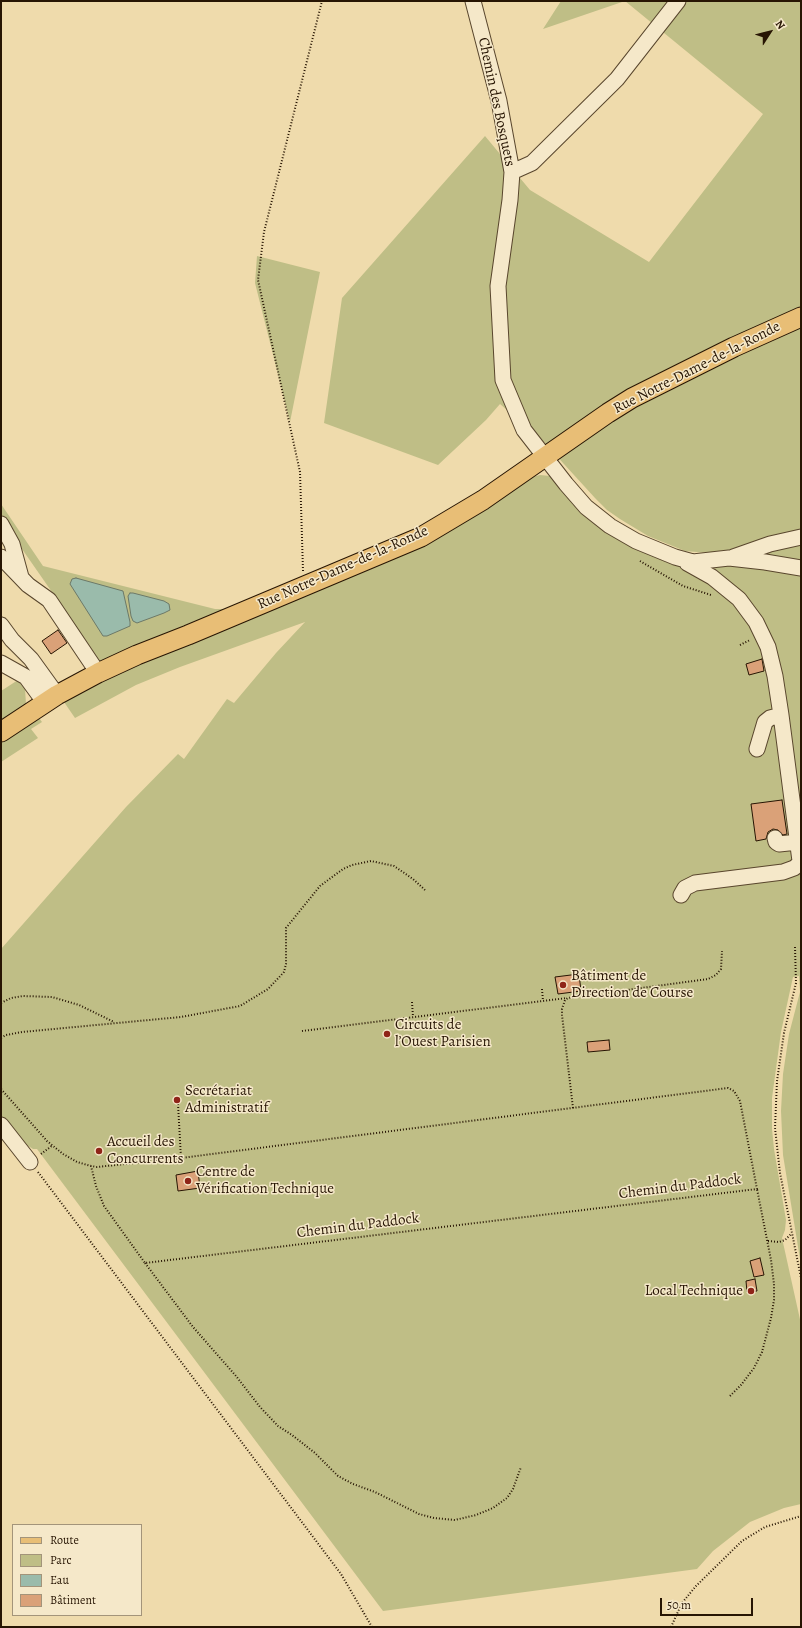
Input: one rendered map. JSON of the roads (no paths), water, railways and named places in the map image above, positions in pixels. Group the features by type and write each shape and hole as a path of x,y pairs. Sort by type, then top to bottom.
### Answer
{"main road":[{"name":"Rue Notre-Dame-de-la-Ronde","path":"1,732 51,699 98,672 421,537 482,500 632,398 734,347 801,317"}],"street":[{"name":"Chemin des Bosquets","path":"473,1 499,101 512,172 510,200 498,286 503,380 524,430 576,495 598,517 636,541 675,557"},
{"path":"512,172 532,163 616,79 678,1"},
{"path":"1,524 12,544 21,580"},
{"path":"675,557 693,562 729,558 770,544 801,537"},
{"path":"1,557 21,580 49,600 98,672"},
{"path":"675,557 697,568 726,586 750,613 768,647 775,676 781,715 800,863 792,870 783,872 695,883 686,888 681,895"},
{"path":"729,558 801,568"},
{"path":"1,625 12,640 31,659 51,699"},
{"path":"3,667 26,677 51,699"},
{"path":"758,749 765,722 770,718 781,715"},
{"path":"775,838 776,842 779,844 798,842"},
{"path":"1,1124 30,1162"}],"water":[{"path":"76,578 123,591 130,626 107,636 103,636 70,584 72,579"},
{"path":"130,593 164,601 169,604 170,610 137,623 133,621 131,616 128,596"}],"place":[{"name":"Bâtiment de Direction de Course","path":"563,985"},
{"name":"Circuits de l’Ouest Parisien","path":"387,1034"},
{"name":"Secrétariat Administratif","path":"177,1100"},
{"name":"Accueil des Concurrents","path":"99,1151"},
{"name":"Centre de Vérification Technique","path":"188,1181"},
{"name":"Local Technique","path":"751,1291"}]}
